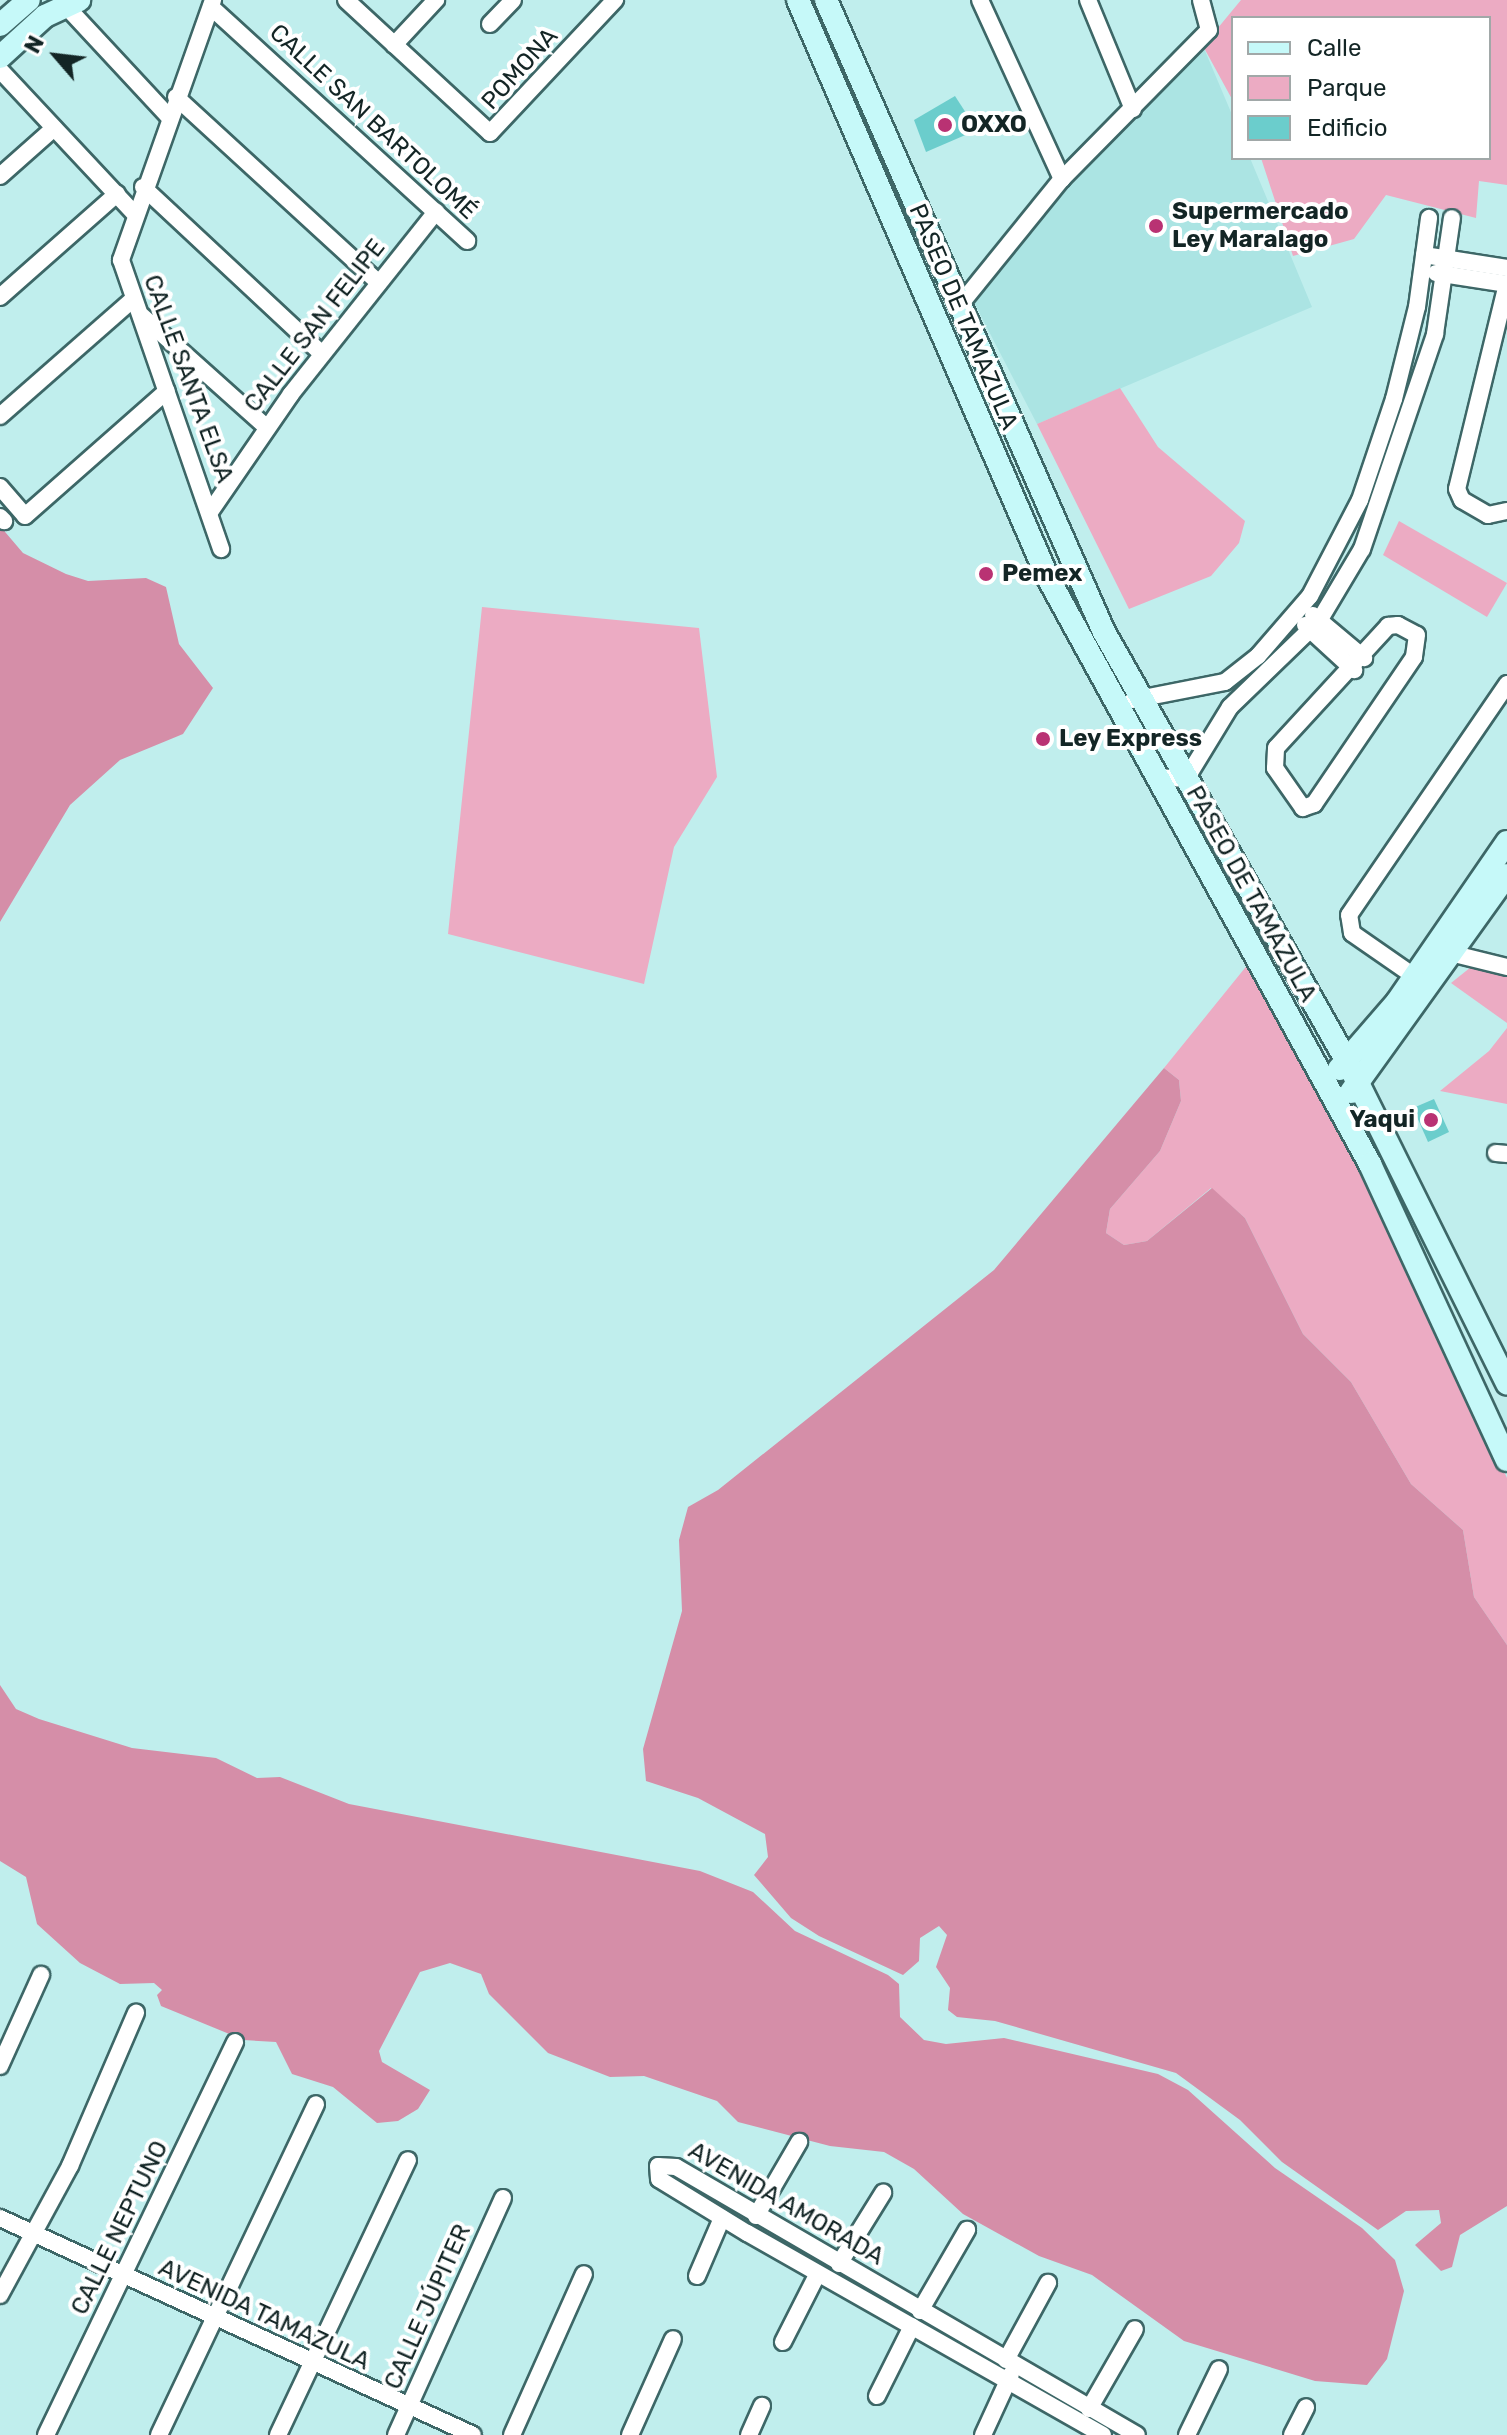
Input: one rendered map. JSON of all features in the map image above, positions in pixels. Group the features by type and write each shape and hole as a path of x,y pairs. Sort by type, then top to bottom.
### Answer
{"main road":[{"path":"0,25 29,0"},
{"name":"PASEO DE TAMAZULA","path":"798,0 1021,519 1116,705 1339,1105 1507,1460"},
{"name":"PASEO DE TAMAZULA","path":"826,0 1078,575 1186,779 1347,1061 1507,1384"},
{"path":"0,57 72,2"},
{"path":"908,251 931,240"},
{"path":"1021,519 1039,528 1078,575"},
{"path":"1339,1105 1358,1084 1421,981 1502,871 1507,842"},
{"path":"1326,1082 1421,981"}],"street":[{"path":"346,0 394,45 436,0"},
{"path":"490,24 513,0"},
{"name":"POMONA","path":"394,45 490,133 615,0"},
{"path":"980,0 1062,179"},
{"path":"1088,0 1133,109"},
{"path":"959,306 1062,179 1209,30 1201,0"},
{"path":"72,2 169,117"},
{"name":"CALLE SANTA ELSA","path":"212,3 133,212 121,260 221,549"},
{"name":"CALLE SAN BARTOLOMÉ","path":"212,3 467,241"},
{"path":"0,70 133,212"},
{"path":"176,97 379,283"},
{"path":"0,176 54,128"},
{"path":"143,187 322,354"},
{"path":"0,297 117,194"},
{"name":"CALLE SAN FELIPE","path":"210,512 266,427 436,212"},
{"path":"1116,705 1215,683 1258,656 1298,612 1342,540 1360,500 1409,346 1429,218"},
{"path":"1157,777 1186,779 1230,707 1315,625 1362,549 1435,334 1452,218"},
{"path":"1423,263 1507,284 1501,350 1457,489 1462,500 1488,515 1507,511"},
{"path":"1447,267 1507,268"},
{"path":"0,416 136,306 266,427"},
{"path":"0,487 25,516 167,391"},
{"path":"1360,500 1367,510 1379,506"},
{"path":"1342,540 1362,549"},
{"path":"1298,612 1359,664"},
{"path":"1388,626 1417,635 1414,657 1314,804 1303,808 1279,778 1276,748 1359,664 1388,626"},
{"path":"1258,656 1270,670"},
{"path":"1215,683 1230,707"},
{"path":"1421,981 1352,933 1349,915 1507,684"},
{"path":"1443,951 1507,967"},
{"path":"0,2066 41,1975"},
{"path":"0,2295 35,2237 136,2013"},
{"name":"CALLE NEPTUNO","path":"46,2435 235,2042"},
{"path":"159,2435 217,2322 316,2104"},
{"path":"756,2216 799,2142"},
{"path":"278,2435 408,2160"},
{"name":"AVENIDA AMORADA","path":"1103,2435 1008,2381 916,2318 839,2264 676,2167 658,2166 659,2179 766,2244 818,2273 916,2318 1011,2362 1137,2435"},
{"path":"839,2264 883,2193"},
{"name":"CALLE JÚPITER","path":"396,2435 503,2198"},
{"name":"AVENIDA TAMAZULA","path":"0,2218 217,2322 473,2435"},
{"path":"697,2276 722,2218"},
{"path":"766,2244 776,2227"},
{"path":"877,2396 916,2318 967,2230"},
{"path":"783,2342 818,2273"},
{"path":"512,2435 584,2274"},
{"path":"983,2435 1008,2381 1011,2362 1048,2283"},
{"path":"1089,2409 1135,2329"},
{"path":"630,2435 673,2339"},
{"path":"1187,2435 1219,2369"},
{"path":"749,2435 762,2406"},
{"path":"1292,2435 1306,2407"}],"shaded area":[{"name":"Supermercado Ley Maralago","path":"1203,46 1231,112 1231,160 1251,160 1312,307 1037,424 969,293"},
{"path":"0,526 23,553 66,574 88,581 146,578 166,587 179,644 213,688 183,734 120,760 70,805 0,922"},
{"path":"1164,1068 1179,1080 1181,1101 1160,1151 1110,1209 1106,1233 1124,1245 1147,1241 1212,1188 1245,1218 1303,1334 1351,1382 1411,1484 1463,1530 1474,1597 1507,1645 1507,2206 1460,2235 1452,2267 1441,2271 1415,2245 1441,2223 1439,2210 1406,2211 1378,2230 1282,2162 1240,2120 1176,2073 995,2021 957,2017 948,2010 950,1988 936,1967 947,1935 939,1926 920,1938 919,1961 903,1975 819,1936 791,1918 754,1875 768,1857 765,1834 698,1798 646,1781 643,1749 682,1611 679,1540 688,1507 718,1490 994,1270"},
{"path":"0,1685 16,1709 132,1748 216,1758 257,1778 280,1777 349,1804 700,1871 753,1892 795,1931 888,1975 899,1984 900,2017 924,2040 946,2044 1004,2038 1158,2074 1188,2090 1275,2168 1362,2228 1395,2260 1404,2291 1387,2359 1367,2385 1315,2381 1184,2341 1092,2275 1039,2256 963,2214 914,2169 884,2152 830,2146 738,2122 717,2101 644,2076 610,2077 548,2053 489,1994 481,1974 450,1963 420,1972 379,2051 382,2062 430,2090 418,2109 398,2121 377,2123 333,2087 292,2074 276,2042 244,2040 161,2006 157,1995 162,1990 154,1983 120,1984 80,1963 37,1924 26,1877 0,1861"}],"green space":[{"path":"1241,0 1507,0 1507,185 1479,181 1476,218 1386,195 1354,239 1293,256 1262,160 1491,160 1491,16 1231,16 1231,97 1203,46"},
{"path":"1120,388 1158,447 1245,521 1239,543 1211,576 1129,609 1037,424"},
{"path":"1399,521 1507,583 1487,617 1383,555"},
{"path":"482,607 699,628 717,777 674,847 644,984 448,934"},
{"path":"1253,958 1338,1109 1507,1478 1507,1645 1474,1597 1463,1530 1411,1484 1351,1382 1303,1334 1245,1218 1211,1188 1147,1241 1124,1245 1106,1233 1110,1209 1160,1151 1181,1101 1179,1080 1164,1068"},
{"path":"1471,967 1507,968 1507,1023 1451,983"},
{"path":"1507,1028 1507,1104 1440,1091 1489,1051"}],"building":[{"name":"OXXO","path":"955,96 977,130 926,152 914,120"},
{"name":"Yaqui","path":"1434,1099 1449,1132 1428,1142 1413,1108"}],"place":[{"name":"OXXO","path":"945,125"},
{"name":"Supermercado Ley Maralago","path":"1156,226"},
{"name":"Pemex","path":"986,574"},
{"name":"Ley Express","path":"1043,739"},
{"name":"Yaqui","path":"1431,1120"}]}
